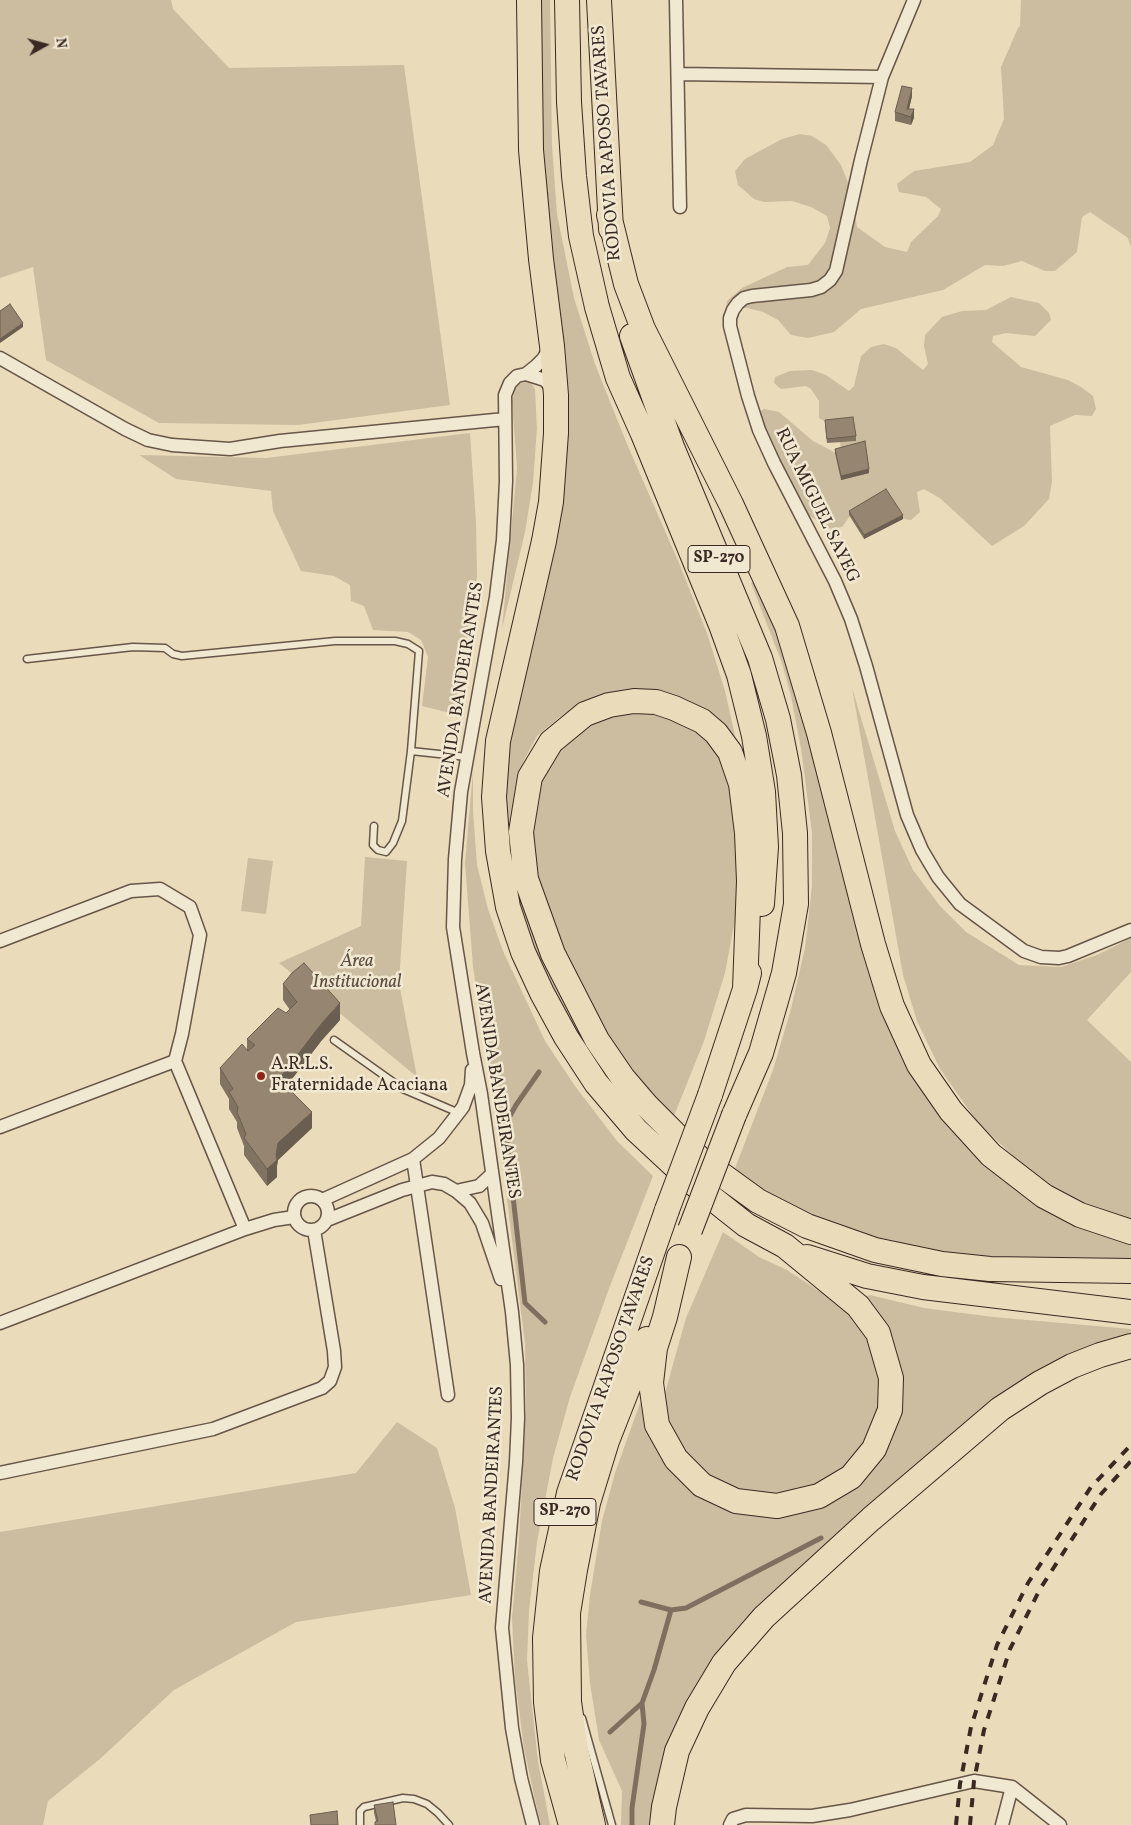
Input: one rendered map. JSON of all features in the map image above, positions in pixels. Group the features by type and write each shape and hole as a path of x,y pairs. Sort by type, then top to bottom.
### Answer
{"highway":[{"path":"528,0 532,150 541,259 552,346 556,395 556,440 551,502 544,541 498,742 494,797 498,851 508,907 524,952 542,993 566,1037 596,1083 636,1130 693,1183 746,1225 795,1254 858,1306 878,1333 891,1378 890,1410 874,1449 851,1477 819,1496 777,1506 736,1501 702,1486 676,1459 657,1425 651,1382 654,1357 678,1257"},
{"name":"RODOVIA RAPOSO TAVARES","path":"567,0 569,102 574,176 581,236 596,307 618,378 643,434 721,625 739,675 754,736 763,792 766,847 759,928 745,989 710,1095 667,1210 569,1493 552,1570 545,1638 546,1702 553,1760 571,1825"},
{"name":"RODOVIA RAPOSO TAVARES","path":"593,1825 576,1750 569,1702 568,1613 588,1503 607,1442 734,1115 764,1044 784,973 796,904 795,833 789,775 778,719 760,658 672,448 630,329 615,267 609,215 599,0"},
{"path":"609,215 626,284 643,329 731,504 787,626 820,733 873,944 892,1006 919,1065 951,1111 991,1155 1044,1196 1080,1215 1131,1232"},
{"path":"745,989 749,881 747,832 741,784 730,752 716,733 702,721 656,702 634,701 609,705 585,714 551,742 530,776 521,832 526,879 553,954 597,1040 623,1078 647,1106 700,1159 758,1201 807,1226 875,1250 942,1264 990,1269 1131,1271"},
{"path":"795,1254 867,1276 923,1287 1131,1312"},
{"path":"662,1825 664,1807 677,1751 697,1708 724,1663 764,1617 870,1519 1000,1409 1040,1383 1072,1366 1131,1346"}],"street":[{"path":"676,0 680,206"},
{"name":"RUA MIGUEL SAYEG","path":"914,0 882,77 860,160 836,271 830,280 821,287 811,290 752,296 738,303 730,318 730,326 759,430 835,581 851,619 866,666 907,815 922,850 938,878 960,904 1024,951 1041,957 1060,958 1068,956 1131,930"},
{"path":"678,74 882,77"},
{"name":"AVENIDA BANDEIRANTES","path":"533,1825 521,1778 512,1728 502,1628 509,1559 518,1418 517,1365 512,1312 481,1094 453,927 455,859 461,792 496,597 503,540 506,481 505,395 510,383 517,376 526,374 543,359 552,346"},
{"path":"0,358 125,429 148,440 172,445 230,449 280,441 505,420"},
{"path":"526,374 545,380 556,395"},
{"path":"0,941 131,891 160,889 190,907 200,935 182,1034 175,1061 245,1229"},
{"path":"322,1200 413,1159 439,1138 463,1107 471,1085 473,1052"},
{"path":"0,1127 175,1061"},
{"path":"413,1159 448,1395"},
{"path":"456,1191 479,1186 492,1174"},
{"path":"327,1220 327,1209 322,1200 312,1196 302,1198 295,1206 294,1217 296,1222 303,1229 314,1230 321,1227 327,1220 402,1190 432,1182 444,1184 470,1203 482,1223 512,1312"},
{"path":"0,1323 245,1229 274,1220 294,1217"},
{"path":"0,1472 213,1429 322,1388 330,1380 335,1368 334,1351 314,1230"},
{"path":"553,1760 565,1825"},
{"path":"730,1825 733,1819 746,1815 812,1816 850,1810 974,1781 1012,1787 1060,1825"},
{"path":"1002,1825 1012,1787"}],"lane":[{"path":"27,660 133,648 165,648 173,654 182,656 335,641 395,641 408,644 419,651 411,751 402,821 393,843 386,852 378,850 373,845 374,826"},
{"path":"411,751 467,757"},
{"path":"334,1040 404,1089 459,1113"},
{"path":"568,1613 576,1680"},
{"path":"580,1709 612,1825"},
{"path":"360,1825 360,1811 364,1807 403,1798 414,1799 427,1804 449,1825"}],"green space":[{"path":"0,0 171,0 173,9 229,68 404,65 450,405 298,425 159,423 46,360 33,267 0,278"},
{"path":"540,0 550,0 552,146 557,214 574,298 595,364 707,633 725,691 738,749 614,694 584,701 560,717 537,736 523,762 516,792 521,887 663,1131 656,1143 611,1094 533,957 507,870 503,772 555,514 540,153"},
{"path":"1021,0 1131,0 1131,247 1128,238 1090,212 1082,217 1077,252 1055,271 1045,271 1022,261 1003,266 985,265 943,290 861,309 834,332 808,338 791,335 778,320 763,312 747,308 726,309 727,301 742,288 787,267 808,265 825,243 830,228 827,216 811,207 792,201 764,202 754,199 738,185 735,171 745,159 782,139 800,134 812,136 826,145 841,165 851,190 857,227 885,247 907,252 911,242 938,216 941,209 926,197 899,192 897,184 914,171 970,162 993,145 1004,119 1001,67 1020,26"},
{"path":"1011,297 1039,303 1049,313 1051,320 1035,336 1006,333 993,336 992,342 1021,367 1068,380 1081,387 1093,396 1096,409 1092,416 1075,415 1050,426 1052,482 1049,499 1024,526 992,546 941,499 924,489 917,492 920,512 911,520 853,512 842,527 831,529 795,507 780,490 763,456 755,427 756,414 764,409 779,412 813,441 836,453 841,449 840,442 831,425 819,418 819,401 811,389 806,386 781,389 774,383 775,377 790,371 812,370 826,375 849,391 854,386 861,356 871,347 884,344 896,348 923,370 928,364 924,346 925,335 942,317 962,311 986,310"},
{"path":"531,383 535,389 537,428 533,483 525,532 502,629 517,468 512,401 519,384"},
{"path":"470,433 476,522 477,577 454,714 422,706 428,657 421,640 408,632 373,630 364,606 351,601 350,585 334,576 301,571 273,511 271,491 176,479 139,455 266,458"},
{"path":"757,582 795,678 845,874 944,1118 1131,1243 1131,1259 993,1261 899,1248 804,1217 732,1176 773,1070 791,1009 805,948 812,886 812,833 801,748 791,696 782,663 751,583"},
{"path":"852,688 895,831 913,870 940,906 966,932 1019,965 1061,967 1097,955 1131,938 1131,972 1087,1020 1131,1062 1131,1221 1106,1213 1054,1188 1023,1165 978,1123 940,1069 917,1021 903,975"},
{"path":"644,710 696,728 713,746 727,772 733,801 738,853 736,914 725,973 704,1041 672,1121 597,1027 552,930 534,863 532,815 544,769 572,732 591,719"},
{"path":"473,771 473,811 477,865 488,909 503,951 545,1041 575,1086 617,1141 653,1176 610,1286 570,1397 553,1458 537,1542 529,1611 527,1660 538,1761 550,1825 541,1825 535,1800 524,1748 515,1679 512,1618 519,1539 526,1408 525,1344 499,1135 473,967 465,863"},
{"name":"Área Institucional","path":"365,857 407,861 399,983 417,1077 279,963 361,926"},
{"path":"248,858 273,861 266,914 241,911"},
{"path":"723,1232 759,1257 787,1270 851,1312 868,1335 878,1366 880,1394 875,1424 862,1453 841,1474 814,1490 783,1497 749,1496 712,1483 670,1437 661,1407 686,1318"},
{"path":"870,1295 924,1308 993,1317 1131,1329 1131,1338 1091,1349 745,1629 655,1825 621,1825 622,1791 599,1740 590,1683 586,1635 590,1595 602,1521 615,1473 644,1392 689,1486 817,1504 891,1433 887,1327 874,1307 864,1297"},
{"path":"397,1422 437,1448 455,1508 471,1595 296,1622 174,1690 101,1758 48,1801 43,1825 0,1825 0,1532 356,1473"}],"building":[{"path":"902,86 912,88 907,109 914,109 911,117 895,112"},
{"path":"10,304 23,323 0,339 0,311"},
{"path":"853,417 856,436 827,439 825,420"},
{"path":"865,441 869,469 841,476 835,449"},
{"path":"886,489 903,515 864,535 849,511"},
{"name":"A.R.L.S. Fraternidade Acaciana","path":"304,963 340,1003 322,1023 279,1079 312,1112 278,1143 277,1160 267,1169 244,1138 246,1134 237,1112 238,1107 229,1092 233,1089 220,1068 242,1044 248,1051 255,1045 247,1039 278,1008 286,1013 297,1002 283,984"},
{"path":"393,1802 396,1825 375,1825 375,1822 378,1821 374,1805"},
{"path":"337,1811 338,1825 311,1825 310,1815"}],"waterway":[{"path":"539,1072 516,1105 505,1125 525,1303 545,1322"},
{"path":"641,1602 671,1610 686,1608 821,1538"},
{"path":"632,1825 632,1808 644,1724 642,1703 654,1670 671,1610"},
{"path":"610,1732 642,1703"}],"railway":[{"path":"956,1825 960,1784 971,1727 997,1645 1028,1583 1091,1487 1131,1445"},
{"path":"970,1825 974,1781 984,1730 1010,1649 1040,1589 1101,1494 1131,1461"}],"place":[{"name":"A.R.L.S. Fraternidade Acaciana","path":"261,1076"}]}
